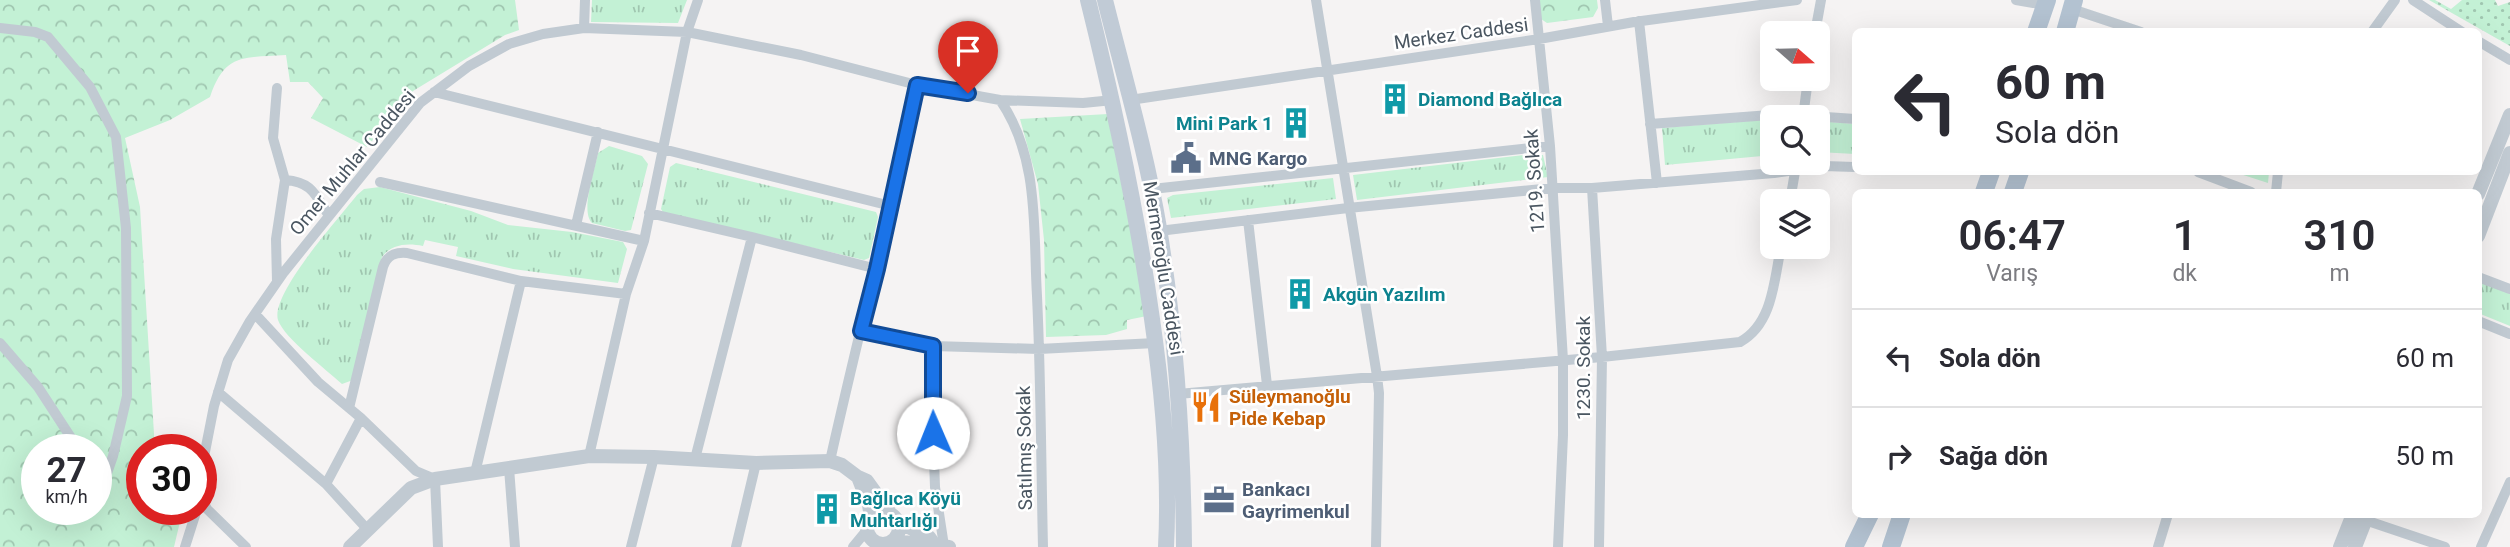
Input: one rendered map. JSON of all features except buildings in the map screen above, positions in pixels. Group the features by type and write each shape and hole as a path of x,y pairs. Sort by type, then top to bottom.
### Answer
{"main road":[{"name":"Mermeroğlu Caddesi","path":"1088,0 1113,100 1141,241 1163,396 1169,491 1166,547"},
{"name":"Mermeroğlu Caddesi","path":"1105,0 1152,189 1159,230 1178,394 1184,547"},
{"path":"2037,28 2046,2"},
{"path":"2066,28 2073,5"},
{"path":"1854,547 1868,518"},
{"path":"1891,547 1901,518"}],"street":[{"path":"584,28 585,0"},
{"path":"589,456 626,294 644,241 687,32 698,0"},
{"path":"1316,0 1377,376 1376,547"},
{"name":"1219. Sokak","path":"1535,0 1550,146 1563,360 1558,547"},
{"path":"1605,0 1608,26"},
{"name":"Merkez Caddesi","path":"1130,100 1539,39 1639,21 1797,0"},
{"path":"1817,21 1821,0"},
{"path":"2016,0 2046,2"},
{"path":"2375,28 2395,0"},
{"path":"2413,0 2456,28"},
{"path":"2073,5 2131,28"},
{"path":"1639,21 1657,183"},
{"path":"0,28 35,32 48,37 90,87 116,137 125,228 127,396 112,459"},
{"name":"Omer Muhlar Caddesi","path":"209,434 228,359 277,282 420,103 469,66 509,44 542,34 584,28 687,32 802,55 917,85 1000,100 1083,103 1113,100"},
{"path":"2482,43 2510,60"},
{"path":"830,461 877,269 917,85"},
{"path":"277,88 273,138 285,180 275,239 277,282"},
{"path":"434,92 891,206"},
{"name":"Satılmış Sokak","path":"1000,100 1018,139 1032,190 1043,547"},
{"path":"1650,124 1760,116"},
{"path":"2480,189 2510,116"},
{"path":"1830,118 1852,119"},
{"path":"576,225 598,132"},
{"path":"1152,189 1550,146"},
{"path":"2482,226 2510,153"},
{"path":"1830,166 1852,166"},
{"path":"1159,230 1348,208 1553,188 1657,183 1760,170"},
{"path":"2206,175 2244,189"},
{"path":"285,180 299,181 307,185 329,216"},
{"path":"380,183 644,241"},
{"name":"1230. Sokak","path":"1592,188 1602,357 1599,547"},
{"path":"649,213 877,269"},
{"path":"1248,220 1267,385"},
{"path":"695,459 752,237"},
{"path":"349,408 379,280 385,260 389,257 407,253 521,281 626,294"},
{"path":"1178,394 1729,344 1755,333 1766,314 1778,259"},
{"path":"2482,279 2510,289"},
{"path":"475,473 521,281"},
{"path":"255,314 318,382 361,418 416,471 435,480"},
{"path":"2482,323 2510,334"},
{"path":"861,331 933,346 1039,349 1155,343"},
{"path":"0,343 38,387 69,434"},
{"path":"933,346 932,406 939,545"},
{"path":"218,392 326,484 367,529"},
{"path":"326,484 361,418"},
{"path":"351,546 411,488 435,480 589,456 756,463 830,461 867,481 894,517 899,530 883,544"},
{"path":"631,547 654,457"},
{"path":"736,547 756,463"},
{"path":"509,468 515,547"},
{"path":"858,477 860,488 869,505 869,524 873,540 883,544 949,547"},
{"path":"435,480 438,547"},
{"path":"2481,547 2510,482"},
{"path":"853,547 881,512 939,545"},
{"path":"2158,547 2167,518"},
{"path":"2340,547 2357,518"},
{"path":"2355,547 2358,518"},
{"path":"2364,518 2445,547"},
{"path":"217,519 246,547"},
{"path":"185,547 192,525"}],"green space":[{"path":"0,0 515,0 519,30 505,35 413,91 367,147 311,118 323,98 308,82 290,82 286,55 238,60 222,72 210,97 170,120 125,138 140,207 154,434 126,434 126,525 179,525 174,547 0,547"},
{"path":"592,0 687,0 678,23 591,22"},
{"path":"1539,0 1597,0 1598,8 1593,17 1547,23 1541,19"},
{"path":"2429,0 2435,0 2451,9 2462,0 2495,0 2498,6 2510,2 2510,46"},
{"path":"1108,114 1147,316 1127,320 1127,329 1106,335 1046,337 1044,240 1038,184 1020,119"},
{"path":"1760,120 1760,156 1665,165 1662,128"},
{"path":"1830,122 1852,124 1852,154 1830,153"},
{"path":"609,146 642,156 648,164 631,230 592,223 589,217 588,200 598,153"},
{"path":"1532,154 1543,155 1548,177 1357,200 1353,175"},
{"path":"676,163 876,212 878,217 869,258 864,260 663,212 661,209 670,167"},
{"path":"2243,175 2269,175 2268,183"},
{"path":"1333,178 1336,199 1171,218 1167,198 1173,195"},
{"path":"380,187 471,211 508,225 572,232 623,242 627,249 618,283 513,269 456,256 458,247 425,240 423,246 395,247 382,257 353,380 342,384 288,336 278,320 278,308 308,256 357,195 364,189"},
{"path":"2482,283 2510,294 2510,326 2482,315"}],"place":[{"name":"Diamond Bağlıca","path":"1395,99"},
{"name":"Mini Park 1","path":"1296,123"},
{"name":"MNG Kargo","path":"1186,158"},
{"name":"Akgün Yazılım","path":"1300,294"},
{"name":"Süleymanoğlu Pide Kebap","path":"1206,407"},
{"name":"Bankacı Gayrimenkul","path":"1219,500"},
{"name":"Bağlıca Köyü Muhtarlığı","path":"827,509"}],"route":[{"path":"933,433 933,346 861,331 917,85 968,93"}]}
